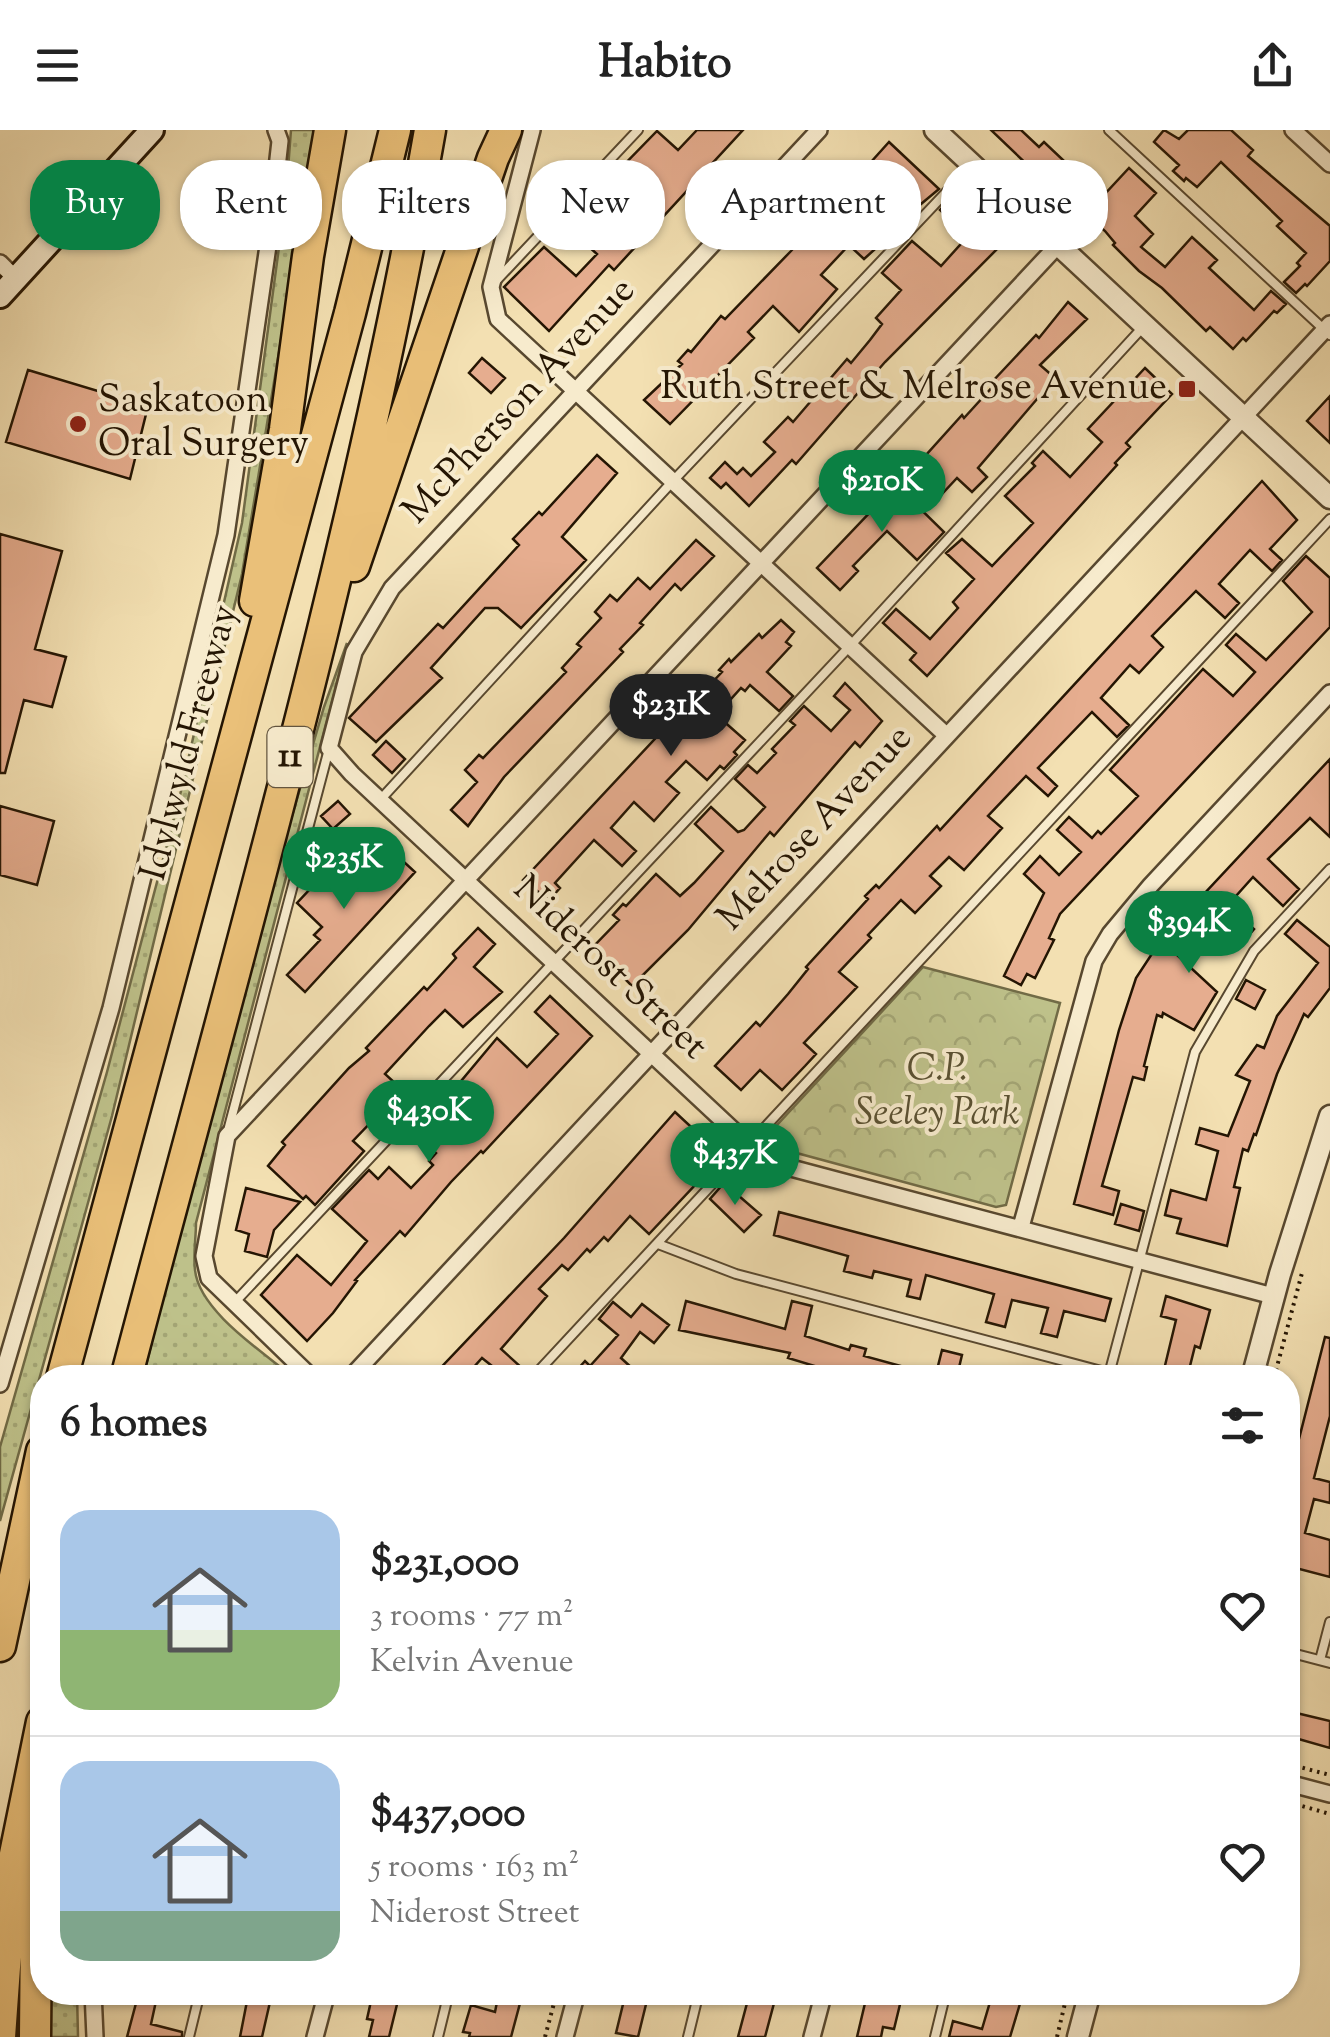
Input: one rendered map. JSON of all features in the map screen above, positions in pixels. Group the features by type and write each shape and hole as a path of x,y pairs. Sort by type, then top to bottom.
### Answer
{"highway":[{"path":"244,701 259,568 286,429 308,256 330,130"},
{"name":"Idylwyld Freeway","path":"65,1365 350,313 395,130"},
{"name":"11","path":"129,1365 302,710 376,399 430,130"},
{"path":"302,710 506,130"},
{"path":"0,1568 30,1486"},
{"path":"0,1646 30,1508"},
{"path":"0,2037 12,1869 30,1781"},
{"path":"35,2037 36,2005"}],"main road":[{"path":"0,296 8,271 152,130"}],"street":[{"path":"0,1384 8,1326 111,1008 226,536 270,239 280,141 276,130"},
{"path":"532,130 492,287 498,319 947,736"},
{"name":"McPherson Avenue","path":"330,748 354,652 392,588 819,130"},
{"path":"936,130 967,160"},
{"path":"1293,130 1330,164"},
{"path":"298,1365 209,1278 204,1256 227,1136 1053,250"},
{"path":"1063,250 1330,498"},
{"name":"Melrose Avenue","path":"362,1365 1328,330"},
{"path":"1021,1227 1094,961 1110,934 1151,885 1330,693"},
{"name":"Niderost Street","path":"330,748 748,1146 791,1168 1273,1296"},
{"path":"1255,1365 1330,1116"},
{"path":"1300,1786 1330,1794"},
{"path":"93,2005 94,2037"},
{"path":"315,2037 324,2005"},
{"path":"565,2037 573,2005"},
{"path":"812,2037 821,2005"},
{"path":"1078,2037 1087,2005"}],"lane":[{"path":"492,287 638,130"},
{"path":"1109,130 1328,330"},
{"path":"380,799 941,198"},
{"path":"234,1303 1145,325"},
{"path":"544,1365 1330,519"},
{"path":"227,1136 330,748"},
{"path":"1111,1365 1195,1052 1254,952 1330,869"},
{"path":"658,1244 736,1274 1071,1365"},
{"path":"1320,1660 1330,1622"},
{"path":"1300,1655 1330,1663"},
{"path":"188,2037 197,2005"},
{"path":"438,2037 446,2005"},
{"path":"688,2037 696,2005"},
{"path":"935,2037 943,2005"}],"path":[{"path":"1300,1767 1330,1775"},
{"path":"1300,1805 1330,1814"},
{"path":"545,2037 553,2005"},
{"path":"1056,2037 1064,2005"}],"green space":[{"path":"291,130 316,130 311,160 289,160"},
{"path":"279,250 296,250 242,574 112,1116 43,1365 30,1365 30,1413 0,1521 0,1447 107,1072 181,791 242,523"},
{"path":"347,643 196,1223 194,1252 199,1285 234,1330 278,1365 146,1365 229,1030 324,707"},
{"name":"C.P. Seeley Park","path":"923,967 1060,1003 1006,1205 996,1207 793,1152 766,1137"},
{"path":"47,2005 77,2005 78,2037 49,2037"}],"building":[{"path":"697,130 743,130 715,160 685,160 685,193 665,215 665,160 629,160 657,131 678,150"},
{"path":"991,130 1021,130 1039,147 1044,142 1063,160 1022,160"},
{"path":"1164,130 1179,139 1188,130 1231,130 1253,150 1248,156 1330,226 1330,261 1307,286 1296,293 1284,282 1300,266 1297,263 1306,253 1277,226 1282,221 1221,162 1197,187 1186,178 1184,181 1173,171 1179,165 1154,142"},
{"path":"889,142 908,160 873,160"},
{"path":"1129,168 1156,193 1135,216 1153,234 1141,247 1165,267 1192,237 1217,260 1209,268 1254,310 1271,291 1286,304 1233,349 1210,327 1206,331 1139,271 1108,235 1108,191"},
{"path":"921,172 939,189 921,204"},
{"path":"921,249 941,266 955,250 996,250 885,362 796,464 792,460 749,506 726,483 721,488 710,478 725,462 737,474 743,468 751,476 775,452 764,442 788,417 793,422 847,359 851,363 882,324 876,318 901,290 882,273 904,250"},
{"path":"541,250 547,250 576,276 597,254 593,250 632,250 614,270 609,265 549,331 504,287"},
{"path":"844,250 821,275 837,289 799,332 773,306 748,332 754,338 670,424 644,400 682,364 678,361 688,350 691,352 721,316 725,319 791,251"},
{"path":"854,250 874,250 864,259"},
{"path":"1068,302 1087,319 1040,365 1055,378 978,468 987,477 972,492 957,478 942,494 912,465 962,415 964,418 995,384 992,382 1036,335 1039,338"},
{"path":"482,358 505,378 491,393 469,373"},
{"path":"1145,368 1172,394 1126,443 1130,447 1117,465 927,676 910,660 916,653 883,623 896,609 930,639 958,608 953,602 974,579 946,553 962,539 992,566 1033,523 1005,496 1035,466 1032,463 1043,451 1070,477 1102,442 1088,429"},
{"name":"Saskatoon Oral Surgery","path":"28,370 148,406 130,479 6,442"},
{"path":"1330,396 1330,443 1307,421"},
{"path":"597,455 617,473 562,537 586,560 521,628 498,608 485,608 431,668 442,678 376,742 349,718 438,624 443,628 519,545 513,539 539,512 542,515"},
{"path":"1262,481 1297,520 1270,549 1282,560 1272,571 1250,550 1219,584 1239,603 1225,618 1196,591 1152,636 1163,647 1139,673 1130,665 1101,698 1129,725 1117,737 1092,712 1038,768 1057,786 1048,796 1026,776 988,816 1002,828 964,870 949,857 930,876 941,886 915,913 901,900 868,935 871,938 839,972 857,987 804,1043 816,1054 805,1066 782,1090 760,1070 741,1090 715,1066 756,1022 760,1026 806,967 868,899 865,896 876,885 879,888 937,826 940,830"},
{"path":"896,485 944,532 917,560 887,531 853,566 858,571 840,590 817,568"},
{"path":"0,534 62,551 35,649 66,657 52,707 24,700 5,773 0,773"},
{"path":"696,540 714,556 681,590 675,584 620,649 623,652 504,777 468,826 451,810 477,782 465,770 479,755 483,758 566,672 562,668 601,618 595,612 610,595 617,601 638,578 650,589"},
{"path":"1306,556 1330,578 1330,627 1060,914 1049,938 1054,940 1035,978 1027,974 1021,985 1004,976 1044,893 1024,874 1040,856 1059,875 1081,852 1057,830 1069,817 1092,838 1098,831 1101,834 1138,796 1110,770 1203,669 1233,696 1255,672 1226,645 1236,634 1266,660 1312,612 1283,581"},
{"path":"781,620 794,632 786,642 791,646 767,672 793,696 779,711 750,685 745,691 741,688 722,709 725,712 720,718 745,740 724,769 720,766 707,780 686,761 666,782 679,793 654,821 634,802 611,828 636,851 622,866 594,840 555,883 560,888 549,900 523,880 722,672 719,670 729,659 731,662 759,634 762,638"},
{"path":"845,683 882,721 860,747 855,742 774,836 770,832 688,930 632,986 593,947 619,920 613,915 656,874 680,896 694,883 723,851 695,824 711,807 738,832 744,830 765,807 735,779 748,765 757,773 776,753 772,749 795,725 790,721 804,706 831,731 850,710 834,696"},
{"path":"386,741 405,759 392,773 373,755"},
{"path":"1330,759 1330,837 1310,818 1268,859 1299,889 1283,906 1253,877 1228,905 1254,929 1244,941 1215,915 1178,956 1217,992 1194,1030 1163,1013 1162,1017 1157,1015 1144,1080 1133,1077 1102,1186 1119,1191 1113,1215 1074,1204 1136,978 1161,940"},
{"path":"338,801 350,814 333,829 321,816"},
{"path":"0,806 54,821 37,885 0,875"},
{"path":"330,833 345,848 330,864 315,849"},
{"path":"392,851 415,872 305,992 287,975 320,940 314,935 322,927 297,903 310,889 306,885 326,863 355,890"},
{"path":"1297,920 1330,947 1330,988 1308,1017 1304,1014 1256,1135 1248,1151 1243,1149 1234,1187 1240,1188 1227,1246 1177,1233 1181,1219 1165,1215 1171,1190 1206,1200 1218,1151 1196,1144 1200,1128 1228,1136 1250,1081 1236,1075 1257,1045 1264,1048 1277,1016 1318,963 1285,934"},
{"path":"478,928 495,944 474,967 502,992 463,1027 445,1010 429,1026 385,1074 407,1094 394,1109 398,1113 385,1128 375,1118 353,1141 364,1151 315,1205 306,1196 303,1199 268,1166 285,1145 282,1142 424,987 427,990"},
{"path":"1246,980 1265,990 1255,1009 1236,999"},
{"path":"550,996 592,1036 451,1182 405,1236 400,1231 307,1341 261,1295 297,1255 331,1285 367,1241 332,1209 369,1170 378,1179 389,1167 411,1188 433,1165 429,1161 436,1153 411,1130 448,1091 451,1093 497,1038 527,1067 558,1034 535,1012"},
{"path":"675,1112 702,1137 676,1165 696,1184 649,1234 630,1216 608,1241 604,1237 590,1252 587,1249 568,1270 562,1265 539,1289 547,1296 501,1349 519,1365 491,1365 482,1358 476,1365 443,1365 564,1238"},
{"path":"724,1183 761,1215 744,1232 710,1199"},
{"path":"246,1188 300,1202 274,1230 267,1257 245,1251 249,1234 236,1230"},
{"path":"1121,1204 1144,1211 1139,1231 1115,1224"},
{"path":"779,1212 1111,1299 1105,1321 1064,1311 1057,1337 1041,1333 1048,1308 1012,1300 1005,1327 986,1322 994,1294 926,1275 920,1299 907,1296 911,1280 874,1271 872,1278 844,1271 848,1256 774,1235"},
{"path":"1166,1296 1210,1310 1200,1348 1195,1346 1190,1365 1165,1365 1176,1320 1161,1316"},
{"path":"686,1301 785,1329 792,1301 812,1306 805,1336 849,1350 851,1345 866,1349 864,1356 897,1365 811,1365 788,1358 790,1353 679,1330"},
{"path":"613,1302 631,1317 642,1304 669,1325 654,1343 640,1332 621,1358 629,1365 591,1365 618,1335 599,1319"},
{"path":"1325,1337 1330,1338 1330,1416 1314,1478 1330,1482 1330,1503 1314,1499 1305,1533 1330,1540 1330,1577 1300,1569 1300,1435"},
{"path":"942,1350 962,1355 960,1365 938,1365"},
{"path":"1300,1714 1330,1721 1330,1748 1300,1739"},
{"path":"136,2005 155,2005 151,2024 182,2032 182,2037 127,2037"},
{"path":"246,2005 269,2005 262,2037 240,2037"},
{"path":"370,2005 397,2005 389,2037 369,2037 373,2020 367,2019"},
{"path":"471,2005 495,2012 496,2005 520,2005 511,2037 469,2037 470,2033 463,2032"},
{"path":"623,2005 646,2005 638,2037 616,2033"},
{"path":"747,2005 774,2005 765,2037 738,2037"},
{"path":"865,2005 900,2005 894,2029 883,2027 881,2037 857,2037"},
{"path":"989,2005 1020,2005 1010,2037 949,2037 953,2021 982,2029"}],"place":[{"name":"Ruth Street & Melrose Avenue","path":"1187,389"},
{"name":"Saskatoon Oral Surgery","path":"78,424"}]}
